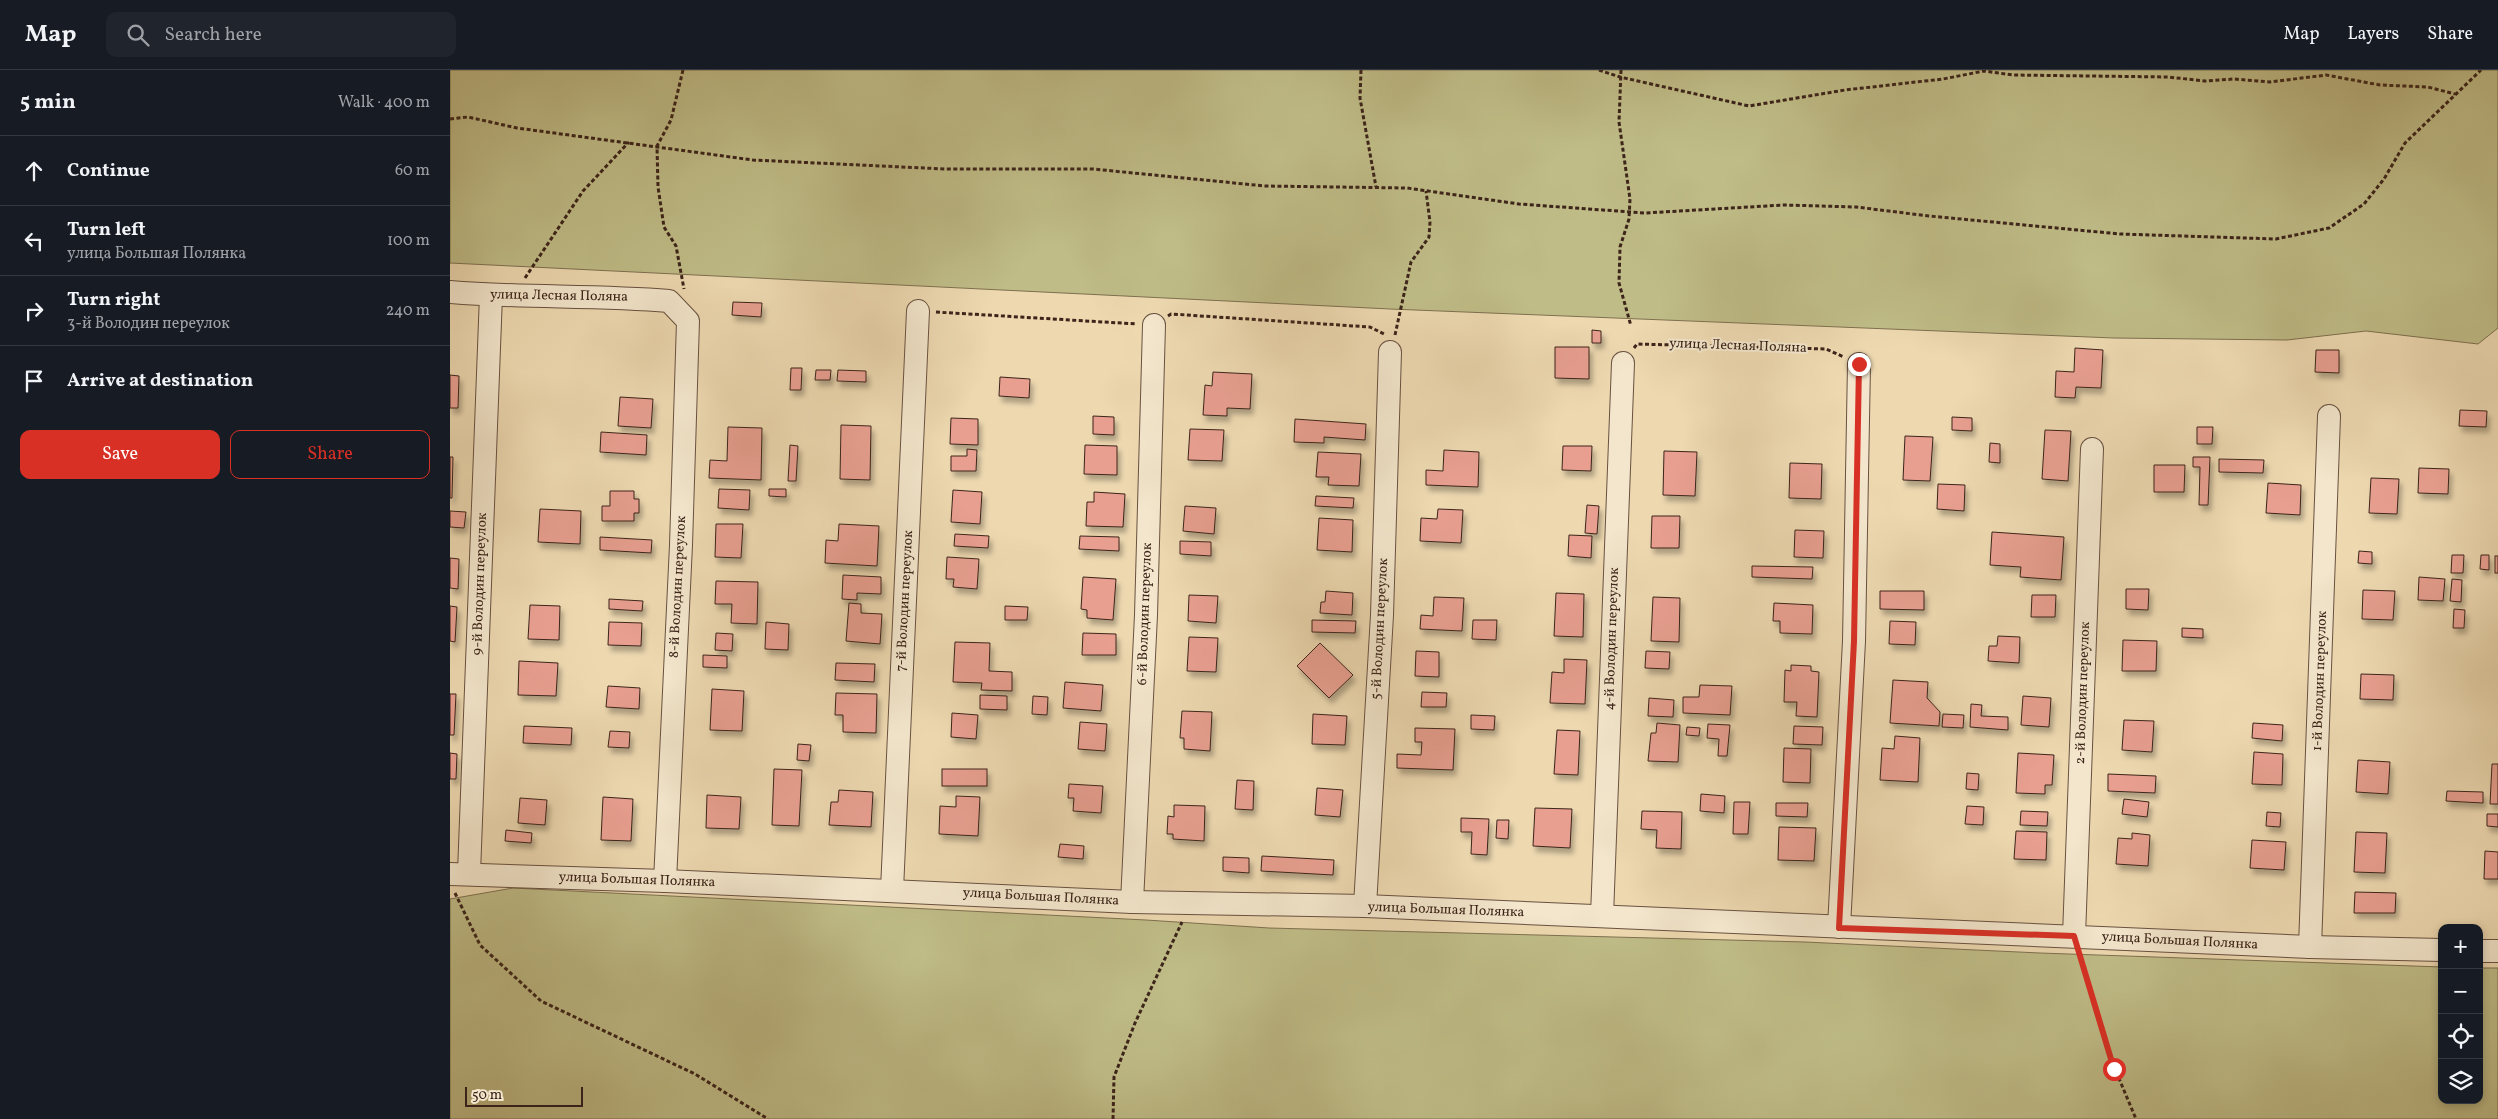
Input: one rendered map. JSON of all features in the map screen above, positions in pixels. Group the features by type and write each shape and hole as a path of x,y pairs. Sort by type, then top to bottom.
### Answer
{"street":[{"name":"улица Лесная Поляна","path":"450,292 669,301"},
{"name":"9-й Володин переулок","path":"458,879 491,295"},
{"name":"8-й Володин переулок","path":"665,881 681,545 688,321 669,301"},
{"name":"7-й Володин переулок","path":"892,890 918,311"},
{"name":"6-й Володин переулок","path":"1132,902 1146,615 1154,325"},
{"name":"5-й Володин переулок","path":"1365,906 1382,615 1390,352"},
{"name":"4-й Володин переулок","path":"1602,916 1623,363"},
{"path":"1839,928 1854,641 1859,364"},
{"name":"1-й Володин переулок","path":"2310,947 2330,416"},
{"name":"2-й Володин переулок","path":"2074,936 2092,449"},
{"name":"улица Большая Полянка","path":"458,879 665,881 1132,902 1365,906 1839,928 2310,947 2438,950"},
{"path":"2483,951 2498,951"}],"path":[{"path":"669,301 684,291 676,246 664,227 658,187 657,146 671,120 682,80 682,70"},
{"path":"1361,70 1360,98 1376,187"},
{"path":"1599,70 1620,77 1749,106 1845,90 1943,79 1984,71 2013,75 2168,77 2205,81 2234,79 2270,82 2326,75 2380,85 2428,88 2456,94"},
{"path":"1621,70 1619,122 1630,199 1630,212 1620,247 1619,283 1632,326"},
{"path":"450,119 468,117 517,128 752,160 944,169 1094,170 1265,186 1376,187 1426,191 1519,204 1630,212 1784,205 1856,207 1929,216 2120,234 2276,239 2329,228 2364,204 2384,179 2405,143 2481,70"},
{"path":"516,296 525,277 583,192 629,142"},
{"path":"1390,352 1412,262 1429,237 1430,222 1426,191"},
{"name":"улица Лесная Поляна","path":"1623,363 1637,344 1826,349 1859,364"},
{"path":"458,879 480,945 541,1001 695,1074 768,1119"},
{"path":"1113,1119 1114,1077 1135,1023 1191,902"},
{"path":"2074,936 2114,1069 2136,1119"}],"shaded area":[{"path":"450,70 2498,70 2498,328 2478,344 2366,331 2287,340 2114,338 1390,309 450,263"},
{"path":"513,888 1269,928 1805,942 2040,953 2438,967 2438,1104 2483,1104 2483,968 2498,968 2498,1119 450,1119 450,899"}],"building":[{"path":"733,302 762,303 761,317 732,315"},
{"path":"1592,330 1601,331 1601,343 1592,343"},
{"path":"1555,347 1589,347 1589,379 1555,378"},
{"path":"2075,348 2103,350 2101,388 2076,387 2075,398 2055,397 2056,371 2074,372"},
{"path":"2316,350 2339,350 2339,373 2315,372"},
{"path":"791,368 802,368 801,390 790,390"},
{"path":"816,370 831,370 830,380 815,380"},
{"path":"838,370 866,371 866,382 837,381"},
{"path":"1213,372 1252,374 1250,409 1227,408 1227,416 1203,415 1205,385 1212,386"},
{"path":"450,375 459,376 458,408 450,408"},
{"path":"1000,377 1030,379 1029,398 999,396"},
{"path":"620,397 653,399 651,428 618,426"},
{"path":"2460,410 2487,411 2486,427 2459,426"},
{"path":"1093,416 1114,417 1114,435 1093,434"},
{"path":"1952,417 1972,418 1972,431 1952,430"},
{"path":"951,418 978,419 978,445 950,444"},
{"path":"1295,419 1366,424 1365,440 1324,437 1324,443 1294,442"},
{"path":"841,425 871,426 870,480 840,479"},
{"path":"728,427 762,428 761,480 709,478 710,460 727,461"},
{"path":"2197,427 2213,427 2212,444 2197,444"},
{"path":"1190,429 1224,430 1222,461 1188,460"},
{"path":"2045,430 2071,431 2068,481 2042,479"},
{"path":"601,432 647,435 646,455 600,452"},
{"path":"1905,436 1933,437 1930,481 1903,480"},
{"path":"1990,443 2000,444 2000,463 1989,462"},
{"path":"790,445 798,446 796,481 788,481"},
{"path":"1085,445 1117,446 1117,475 1084,474"},
{"path":"1563,446 1592,446 1591,471 1562,470"},
{"path":"967,449 977,450 976,471 951,471 951,456 967,456"},
{"path":"1444,450 1479,452 1478,487 1426,485 1426,470 1443,471"},
{"path":"1664,451 1697,452 1695,496 1663,495"},
{"path":"1318,452 1361,454 1359,486 1328,485 1329,477 1316,477"},
{"path":"450,457 453,457 452,498 450,498"},
{"path":"2193,457 2210,457 2208,505 2199,505 2200,467 2193,467"},
{"path":"2219,459 2264,460 2263,473 2219,472"},
{"path":"1790,463 1822,464 1821,499 1789,498"},
{"path":"2154,465 2185,465 2184,492 2154,492"},
{"path":"2419,468 2449,469 2448,494 2418,493"},
{"path":"2371,478 2399,479 2397,514 2369,513"},
{"path":"2268,483 2301,485 2300,515 2266,513"},
{"path":"1938,484 1965,485 1964,511 1937,509"},
{"path":"719,489 750,490 749,510 718,508"},
{"path":"769,489 786,489 786,497 769,496"},
{"path":"953,490 982,492 980,524 951,522"},
{"path":"610,491 634,491 634,499 639,499 639,513 634,513 634,521 602,521 602,506 610,506"},
{"path":"1094,492 1125,494 1123,527 1086,526 1087,502 1094,502"},
{"path":"1316,496 1354,498 1353,508 1315,506"},
{"path":"1587,505 1599,506 1597,534 1585,533"},
{"path":"1185,506 1216,508 1214,534 1183,531"},
{"path":"540,509 581,511 580,544 538,542"},
{"path":"1438,509 1463,510 1461,543 1420,541 1421,518 1437,519"},
{"path":"450,511 466,512 464,528 450,527"},
{"path":"1652,516 1680,516 1679,548 1651,548"},
{"path":"1319,518 1353,520 1352,552 1317,550"},
{"path":"716,524 743,524 741,558 715,557"},
{"path":"839,524 879,526 877,566 825,563 826,540 838,541"},
{"path":"1795,530 1824,531 1823,558 1794,557"},
{"path":"1992,532 2064,537 2061,580 2020,577 2021,567 1990,565"},
{"path":"955,534 989,536 988,548 954,546"},
{"path":"1569,535 1592,536 1591,558 1568,556"},
{"path":"1080,536 1119,537 1119,551 1079,549"},
{"path":"600,537 652,540 651,553 600,550"},
{"path":"1180,541 1211,542 1211,556 1180,554"},
{"path":"2359,551 2372,552 2372,564 2358,563"},
{"path":"2452,555 2464,555 2463,573 2451,573"},
{"path":"2481,555 2489,555 2489,570 2480,569"},
{"path":"2495,556 2498,556 2498,573 2495,573"},
{"path":"947,557 979,559 977,589 953,587 954,579 946,579"},
{"path":"450,558 459,559 458,589 450,588"},
{"path":"1752,566 1813,567 1812,579 1752,577"},
{"path":"843,575 881,577 881,594 857,593 857,600 842,599"},
{"path":"1083,577 1116,579 1113,620 1087,618 1087,610 1081,609"},
{"path":"2419,577 2445,579 2443,601 2418,600"},
{"path":"2452,579 2462,580 2461,602 2450,601"},
{"path":"716,581 758,582 757,624 731,623 732,604 715,604"},
{"path":"2126,589 2149,589 2148,610 2126,609"},
{"path":"2363,590 2395,591 2393,620 2362,619"},
{"path":"1326,591 1353,593 1352,615 1320,613 1321,602 1325,602"},
{"path":"1880,591 1924,591 1924,610 1880,609"},
{"path":"1556,593 1584,594 1583,637 1554,636"},
{"path":"1189,595 1218,596 1216,623 1188,621"},
{"path":"2032,595 2056,595 2055,617 2031,617"},
{"path":"1434,597 1464,598 1462,631 1420,629 1421,615 1433,616"},
{"path":"1653,597 1680,598 1679,642 1651,641"},
{"path":"609,599 643,601 642,611 609,609"},
{"path":"849,603 861,604 861,613 882,614 880,644 846,641"},
{"path":"1774,603 1813,605 1812,634 1780,633 1780,621 1773,621"},
{"path":"530,605 560,606 559,640 528,639"},
{"path":"450,606 457,607 455,642 450,641"},
{"path":"1005,606 1028,607 1027,620 1005,620"},
{"path":"2454,609 2465,610 2464,628 2453,628"},
{"path":"1312,620 1356,621 1355,633 1312,632"},
{"path":"1473,620 1497,620 1496,640 1472,639"},
{"path":"1890,621 1916,622 1915,645 1889,644"},
{"path":"609,622 642,623 641,646 608,645"},
{"path":"766,622 789,624 788,650 765,649"},
{"path":"2182,628 2203,629 2203,638 2182,637"},
{"path":"716,633 733,634 732,651 715,650"},
{"path":"1083,633 1116,634 1116,655 1082,655"},
{"path":"1998,636 2020,637 2019,663 1988,661 1989,646 1997,646"},
{"path":"1189,637 1218,638 1216,672 1187,671"},
{"path":"2123,640 2157,641 2156,671 2122,671"},
{"path":"955,642 990,643 989,671 1012,672 1012,691 981,690 982,683 953,682"},
{"path":"1320,643 1353,675 1329,698 1297,666"},
{"path":"1416,651 1439,652 1439,677 1415,676"},
{"path":"1646,651 1670,652 1669,669 1645,668"},
{"path":"703,655 727,656 727,668 703,667"},
{"path":"1564,659 1587,660 1585,704 1550,703 1552,672 1564,673"},
{"path":"519,661 558,663 556,696 518,695"},
{"path":"836,663 875,664 874,682 835,680"},
{"path":"1791,665 1811,666 1811,671 1819,672 1817,717 1796,716 1797,702 1784,702 1785,670 1791,671"},
{"path":"2361,674 2394,675 2393,700 2360,699"},
{"path":"1893,680 1928,682 1927,698 1940,712 1939,726 1890,723"},
{"path":"1065,682 1103,685 1101,711 1063,708"},
{"path":"1700,685 1732,686 1730,715 1683,713 1683,697 1699,697"},
{"path":"608,686 640,688 639,709 606,707"},
{"path":"712,689 744,691 742,731 710,730"},
{"path":"1422,692 1447,693 1446,707 1421,707"},
{"path":"836,693 877,694 876,733 843,732 843,715 835,715"},
{"path":"450,694 456,694 454,735 450,735"},
{"path":"980,695 1007,696 1007,710 980,709"},
{"path":"1033,696 1048,697 1047,715 1032,714"},
{"path":"2023,696 2051,698 2049,727 2021,725"},
{"path":"1649,698 1674,700 1673,717 1648,716"},
{"path":"1971,704 1982,705 1981,716 2008,717 2008,730 1970,727"},
{"path":"1182,711 1212,712 1210,751 1184,749 1184,738 1180,738"},
{"path":"952,713 978,715 976,739 951,737"},
{"path":"1313,714 1347,716 1345,745 1312,744"},
{"path":"1943,714 1964,715 1963,728 1942,727"},
{"path":"1471,715 1495,716 1494,730 1471,729"},
{"path":"2124,720 2154,721 2152,752 2122,750"},
{"path":"1080,722 1107,724 1105,751 1078,749"},
{"path":"1657,723 1680,725 1678,762 1648,761 1651,733 1656,733"},
{"path":"2253,723 2283,725 2282,741 2252,738"},
{"path":"1708,724 1730,725 1727,756 1718,756 1719,739 1707,738"},
{"path":"524,726 572,728 571,745 523,743"},
{"path":"1794,726 1823,727 1822,745 1793,744"},
{"path":"1687,727 1700,728 1699,736 1686,735"},
{"path":"1415,728 1455,729 1453,770 1397,768 1397,754 1421,755 1422,742 1415,742"},
{"path":"1557,730 1580,731 1578,775 1554,774"},
{"path":"610,731 630,732 629,748 608,747"},
{"path":"1895,736 1920,738 1918,782 1880,780 1882,748 1894,749"},
{"path":"798,744 811,745 809,761 797,760"},
{"path":"1784,748 1811,749 1810,783 1783,782"},
{"path":"2254,752 2283,754 2282,785 2252,784"},
{"path":"450,753 457,754 456,779 450,779"},
{"path":"2018,753 2054,755 2052,785 2045,785 2045,794 2016,793"},
{"path":"2358,760 2390,762 2388,794 2356,792"},
{"path":"2492,764 2498,764 2498,804 2490,804"},
{"path":"774,769 802,770 799,826 772,825"},
{"path":"942,769 987,769 987,786 942,786"},
{"path":"1967,773 1979,774 1978,790 1966,789"},
{"path":"2108,774 2156,776 2155,793 2108,791"},
{"path":"1237,780 1254,781 1253,810 1235,809"},
{"path":"1069,784 1103,786 1101,813 1073,811 1074,798 1068,798"},
{"path":"1317,788 1343,790 1340,817 1315,815"},
{"path":"839,790 873,792 871,827 829,825 831,802 838,802"},
{"path":"2447,791 2483,792 2483,803 2446,801"},
{"path":"1701,794 1725,796 1724,813 1700,811"},
{"path":"707,795 741,797 739,829 706,828"},
{"path":"956,796 980,797 978,836 939,834 940,806 956,807"},
{"path":"603,797 633,799 631,841 601,840"},
{"path":"520,798 547,800 545,825 518,823"},
{"path":"2124,799 2149,802 2147,817 2122,814"},
{"path":"1734,802 1750,802 1748,834 1733,834"},
{"path":"1776,803 1808,803 1807,817 1776,816"},
{"path":"1174,805 1205,806 1204,841 1173,839 1173,834 1167,834 1168,816 1174,817"},
{"path":"1967,806 1984,807 1983,825 1965,824"},
{"path":"1535,808 1572,809 1570,848 1533,846"},
{"path":"1642,811 1682,812 1681,849 1656,848 1657,830 1641,829"},
{"path":"2021,811 2048,812 2047,826 2020,825"},
{"path":"2267,812 2281,813 2280,827 2266,826"},
{"path":"2487,814 2498,814 2498,827 2487,826"},
{"path":"1461,818 1489,819 1487,855 1471,854 1472,832 1461,832"},
{"path":"1497,820 1509,820 1508,839 1496,838"},
{"path":"1779,827 1816,828 1814,861 1778,860"},
{"path":"506,830 532,833 531,843 505,841"},
{"path":"2016,831 2047,832 2046,860 2014,859"},
{"path":"2356,832 2387,833 2385,873 2354,872"},
{"path":"2132,833 2150,835 2148,866 2116,864 2118,838 2132,839"},
{"path":"2252,840 2286,842 2284,870 2250,868"},
{"path":"1060,844 1084,846 1083,859 1058,857"},
{"path":"2485,851 2498,852 2498,879 2484,879"},
{"path":"1262,856 1334,860 1333,875 1261,871"},
{"path":"1223,857 1249,858 1249,873 1223,871"},
{"path":"2355,892 2396,893 2395,913 2354,913"}],"route":[{"path":"1859,364 1854,641 1839,928 2074,936 2114,1069"}]}
